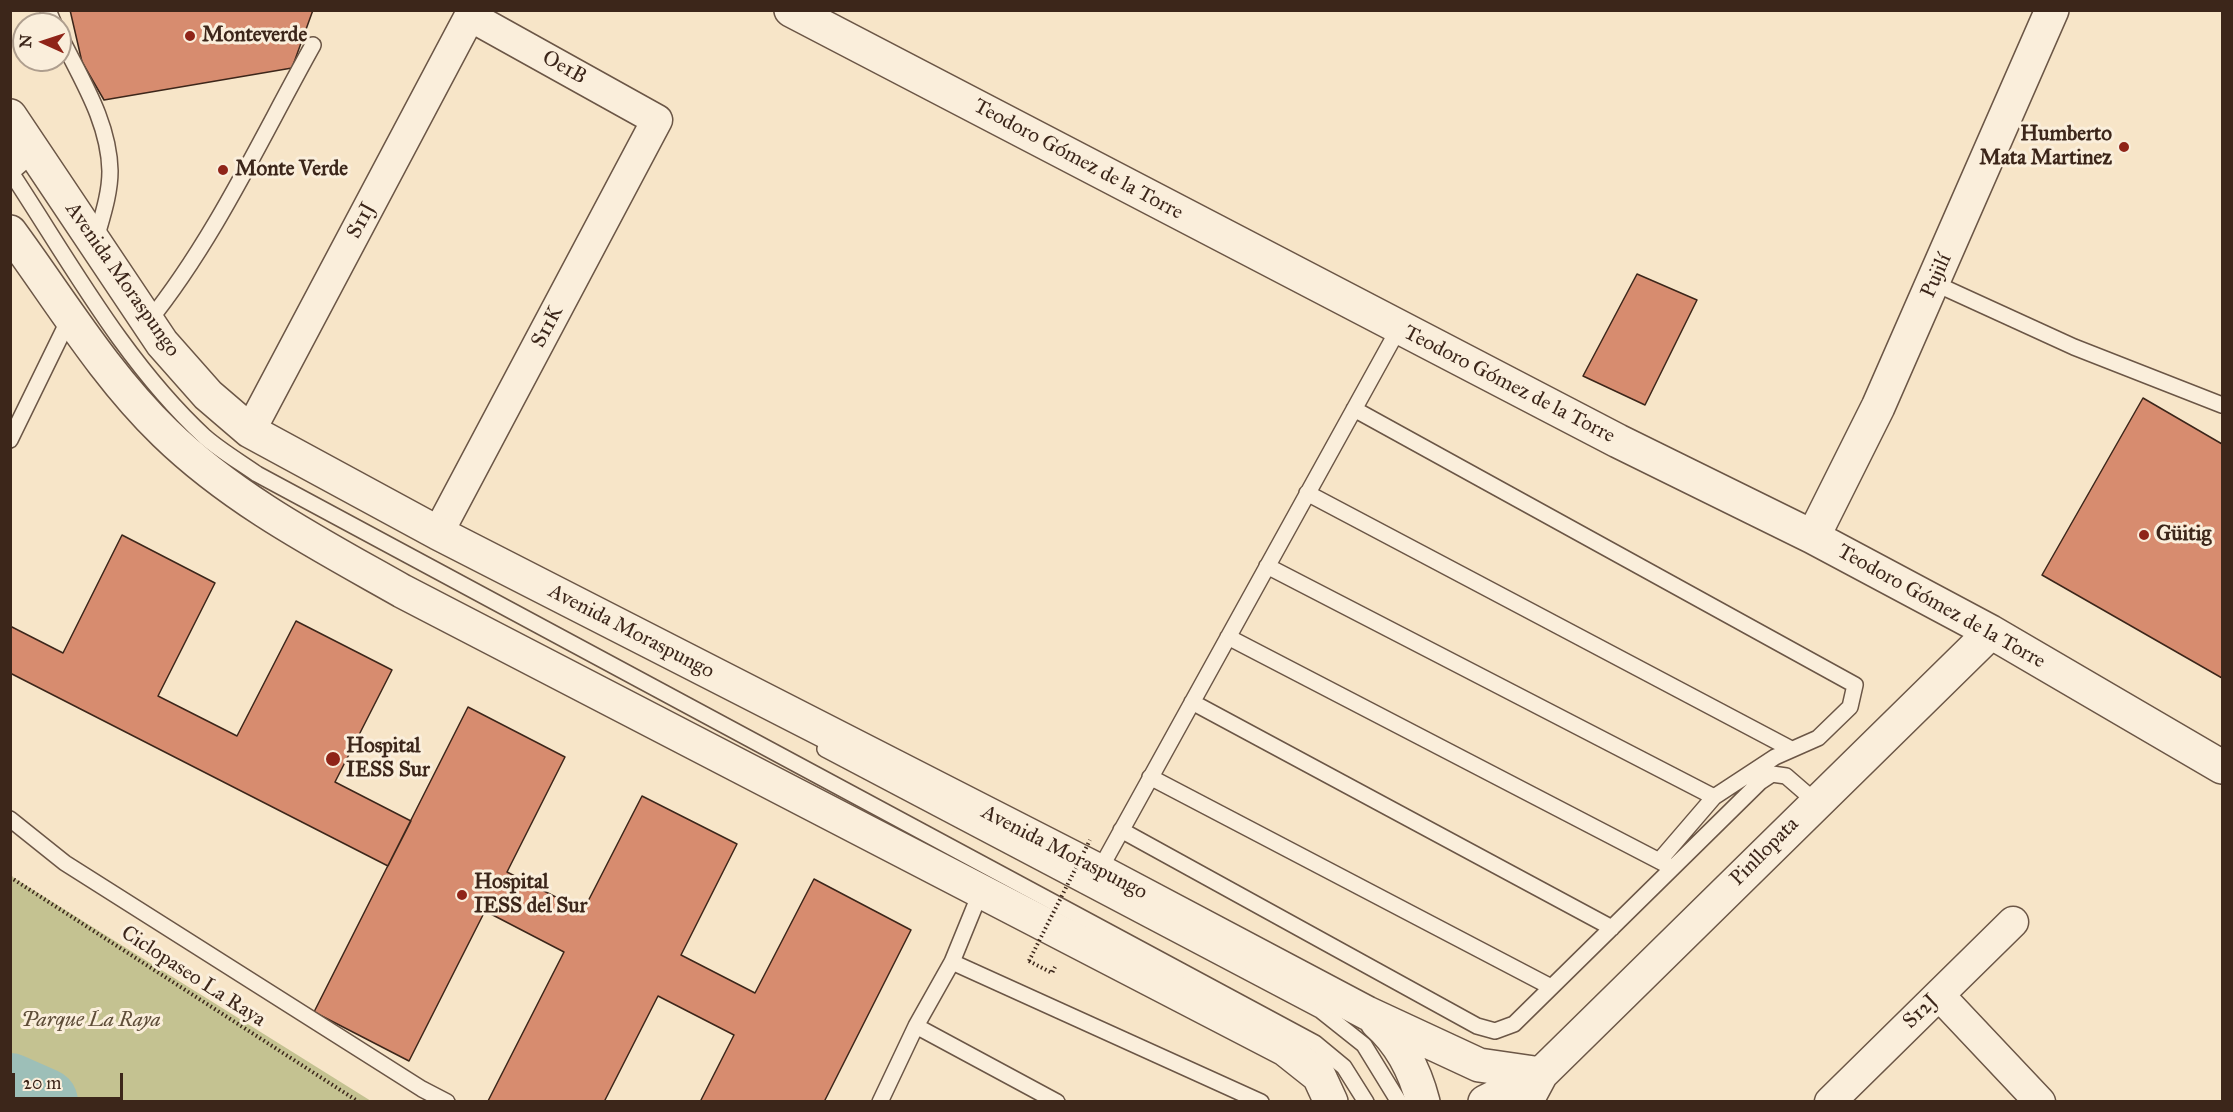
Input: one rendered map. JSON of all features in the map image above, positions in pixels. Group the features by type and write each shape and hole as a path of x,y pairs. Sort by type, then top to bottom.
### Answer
{"street":[{"name":"Teodoro Gómez de la Torre","path":"792,10 1398,328 1618,441 1813,537 1991,632 2223,767"},
{"name":"Pujilí","path":"1813,537 1878,407 2052,10"},
{"name":"Oe1B","path":"471,13 657,120"},
{"name":"S11J","path":"250,431 471,13"},
{"name":"Avenida Moraspungo","path":"10,116 18,152 95,242 162,343 208,395 250,431 438,533 1111,877 1367,1013 1533,1088"},
{"name":"S11K","path":"438,533 657,120"},
{"path":"10,232 119,384 165,433 220,482 282,524 413,597 1285,1049 1319,1076 1331,1101"},
{"name":"Pinllopata","path":"1485,1101 1533,1088 1816,802 1991,632"},
{"name":"S12J","path":"1830,1101 2013,922"},
{"path":"1939,995 2040,1101"},
{"name":"Avenida Moraspungo","path":"1367,1013 1398,1045 1419,1084 1423,1101"}],"lane":[{"path":"148,322 172,293 224,206 313,45"},
{"path":"72,61 104,126 110,171 105,206 95,242"},
{"path":"18,152 161,353 223,418 294,469 780,726"},
{"path":"18,152 125,346 163,394 207,438 257,474 1315,1043 1344,1067 1366,1101"},
{"path":"1934,283 2074,347 2223,405"},
{"path":"10,440 71,315"},
{"path":"1111,877 1121,830 1398,328"},
{"path":"1121,830 1477,1026 1495,1031 1514,1024 1612,927 1666,865 1714,797 1791,749 1818,738 1850,707 1855,685 1354,409"},
{"path":"1307,493 1791,749"},
{"path":"1267,566 1714,797"},
{"path":"1228,637 1666,865"},
{"path":"1192,702 1612,927"},
{"path":"812,742 1320,1010 1364,1046 1399,1101"},
{"path":"1666,865 1772,774 1786,776 1816,802"},
{"path":"1150,777 1551,987"},
{"path":"10,819 65,863 422,1089 447,1101"},
{"path":"1111,877 1118,866 1121,830"},
{"path":"880,1101 916,1026 952,962 981,891"},
{"path":"952,962 1261,1101"},
{"path":"916,1026 1057,1101"}],"path":[{"path":"1052,973 1029,961 1090,840"},
{"name":"Ciclopaseo La Raya","path":"10,878 359,1101"}],"green space":[{"name":"Parque La Raya","path":"11,876 371,1101 11,1101"}],"building":[{"name":"Monteverde","path":"70,10 313,10 292,68 104,100 82,62"},
{"path":"1637,274 1697,300 1645,405 1583,376"},
{"name":"Güitig","path":"2143,398 2222,444 2222,678 2042,575"},
{"path":"122,535 215,583 158,696 237,736 296,621 392,670 335,782 411,821 388,866 10,673 10,626 63,653"},
{"name":"Hospital IESS del Sur","path":"468,707 565,757 507,872 583,911 642,796 737,844 681,955 755,993 814,879 911,930 824,1102 700,1102 734,1035 658,996 604,1102 488,1101 564,952 485,911 409,1061 314,1012"}],"waterway":[{"path":"10,1087 44,1102"}],"place":[{"name":"Monteverde","path":"190,36"},
{"name":"Humberto Mata Martinez","path":"2124,147"},
{"name":"Monte Verde","path":"223,170"},
{"name":"Güitig","path":"2144,535"},
{"name":"Hospital IESS Sur","path":"333,759"},
{"name":"Hospital IESS del Sur","path":"462,895"}]}
